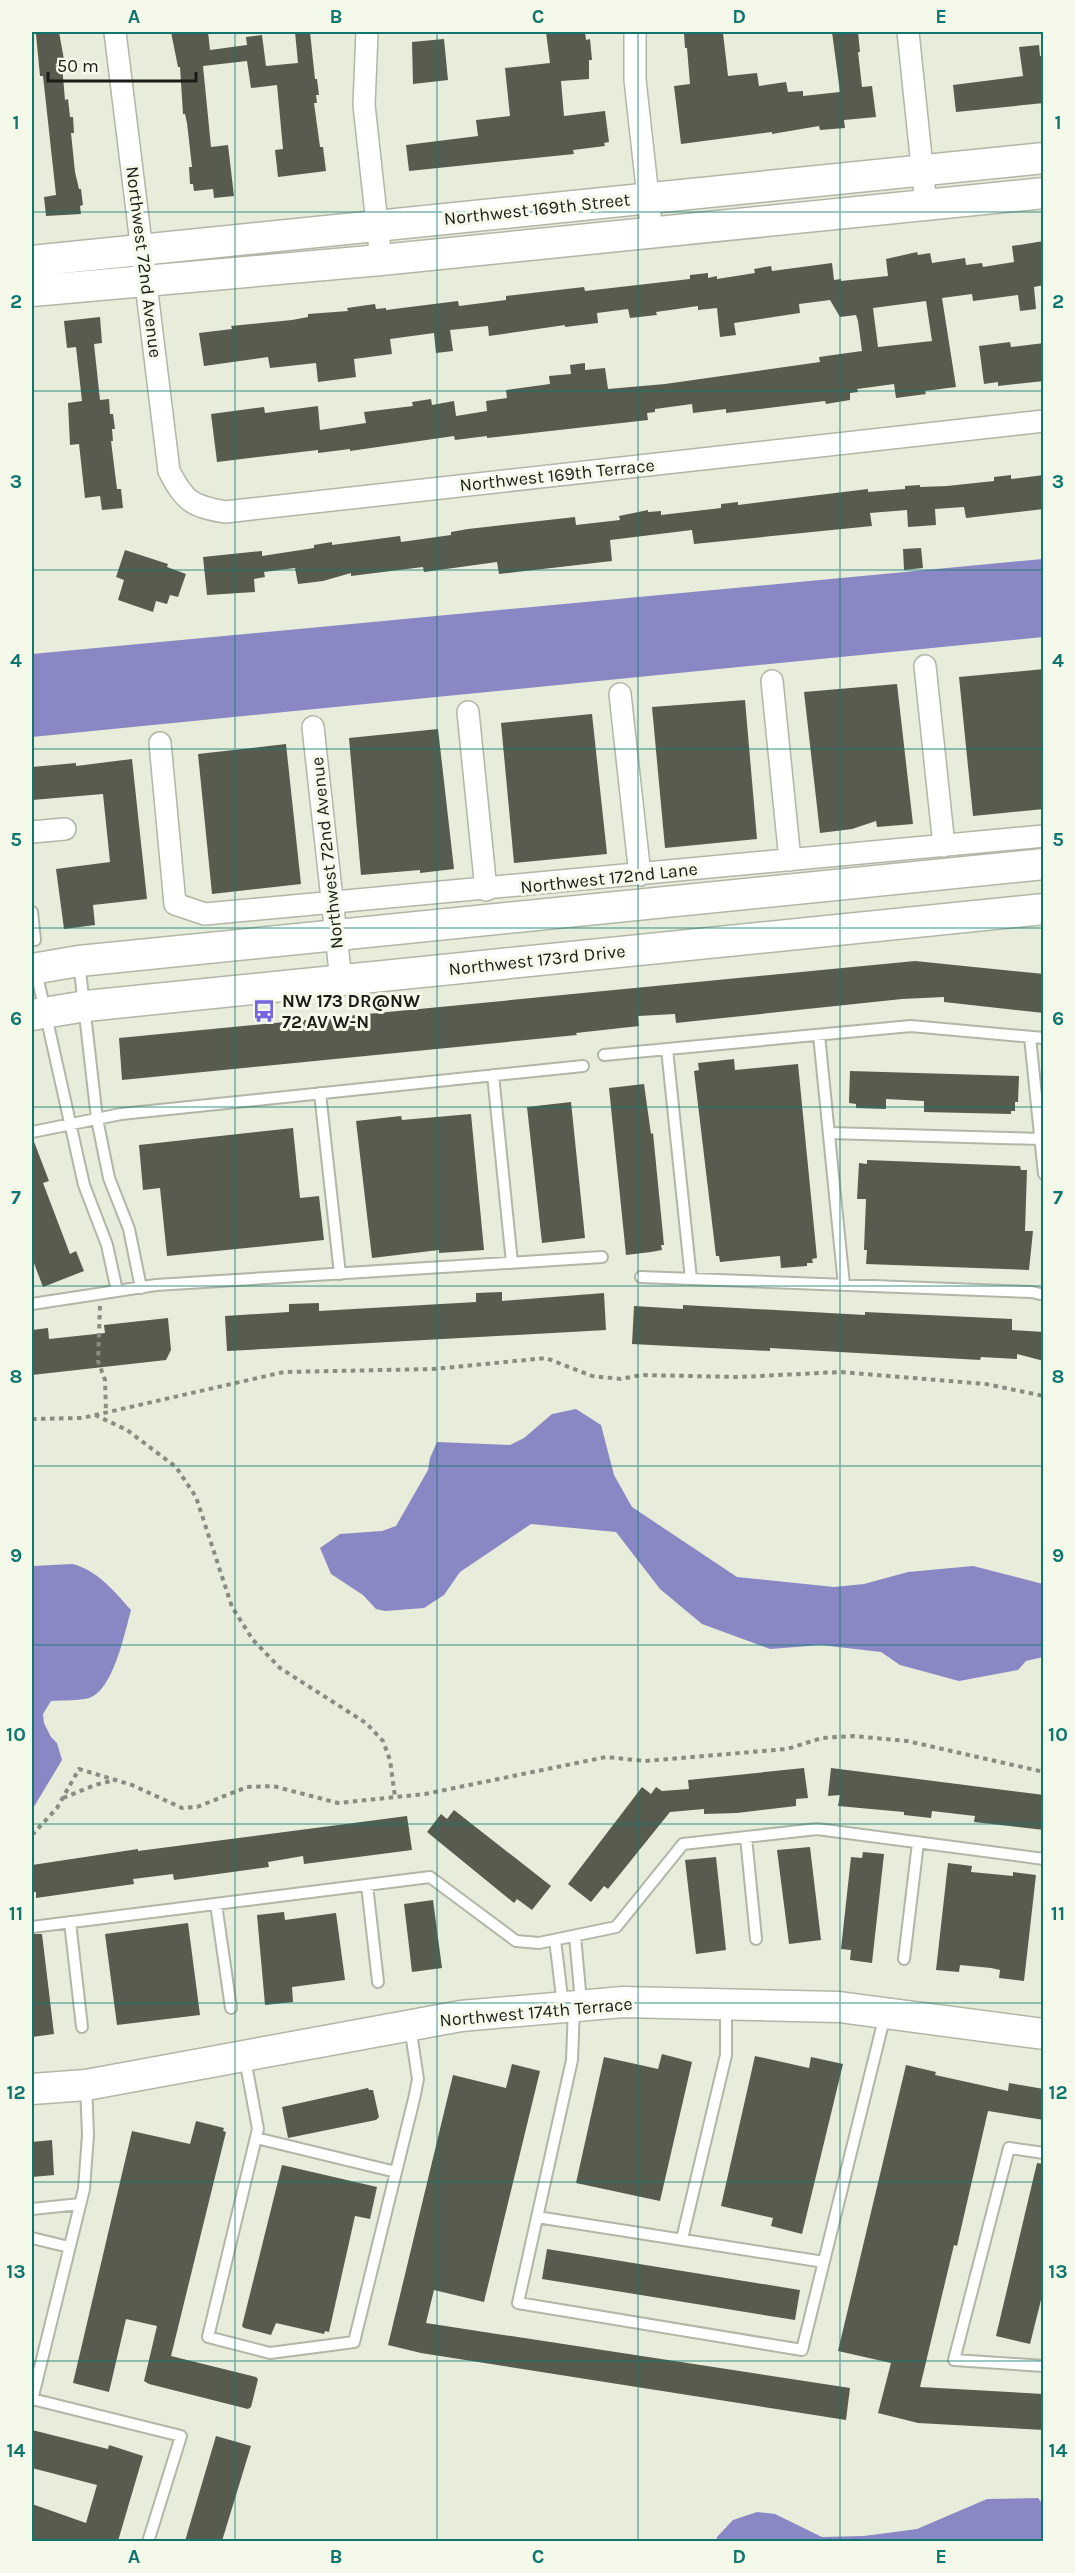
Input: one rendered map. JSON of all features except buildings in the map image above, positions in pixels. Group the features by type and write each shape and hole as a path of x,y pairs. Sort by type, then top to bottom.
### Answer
{"street":[{"name":"Northwest 72nd Avenue","path":"115,32 169,471 180,490"},
{"path":"367,32 364,105 381,260"},
{"path":"635,32 635,80 652,233"},
{"path":"908,32 926,205"},
{"name":"Northwest 169th Street","path":"32,261 1044,158"},
{"name":"Northwest 169th Street","path":"32,291 381,260 1044,193"},
{"name":"Northwest 169th Terrace","path":"180,490 198,507 225,512 1044,421"},
{"path":"925,666 944,846"},
{"path":"772,681 790,860"},
{"path":"620,694 640,875"},
{"path":"468,712 486,890"},
{"name":"Northwest 72nd Avenue","path":"313,727 341,980"},
{"name":"Northwest 172nd Lane","path":"160,743 175,904 205,914 486,890 1044,836"},
{"path":"32,832 65,829"},
{"path":"34,959 79,961 1044,864"},
{"name":"Northwest 173rd Drive","path":"38,1013 86,1006 1044,909"},
{"name":"Northwest 174th Terrace","path":"32,2089 86,2085 461,2016 623,2002 839,2007 1044,2034"}],"lane":[{"path":"32,912 38,1013 70,1124 84,1185 106,1245 117,1291"},
{"path":"79,961 86,1006 97,1119 109,1178 129,1229 141,1287"},
{"path":"604,1055 911,1026 1044,1038"},
{"path":"819,1035 844,1285"},
{"path":"1030,1037 1044,1174"},
{"path":"667,1049 691,1279"},
{"path":"32,1132 97,1119 583,1066"},
{"path":"493,1075 512,1263"},
{"path":"320,1093 340,1274"},
{"path":"829,1133 1040,1139"},
{"path":"32,1305 141,1287 602,1257"},
{"path":"641,1277 1032,1292 1044,1295"},
{"path":"32,1927 430,1876 516,1941 539,1943 616,1927 683,1844 817,1829 1044,1859"},
{"path":"746,1837 756,1939"},
{"path":"904,1959 918,1843"},
{"path":"367,1885 378,1982"},
{"path":"216,1904 231,2008"},
{"path":"70,1922 82,2027"},
{"path":"575,1936 572,2060 518,2303 802,2350 885,2013"},
{"path":"555,1940 573,2006"},
{"path":"682,2239 726,2055 726,2004"},
{"path":"244,2056 258,2129 208,2337 270,2353 354,2342 417,2079 410,2026"},
{"path":"86,2085 88,2135 84,2189 32,2399 181,2436 148,2541"},
{"path":"256,2138 396,2172"},
{"path":"1044,2153 1010,2148 954,2360 1044,2366"},
{"path":"32,2209 80,2204"},
{"path":"537,2217 824,2262"},
{"path":"32,2238 69,2247"}],"path":[{"path":"101,1294 98,1361 105,1380 106,1412"},
{"path":"32,1419 82,1418 285,1371 434,1369 546,1358 592,1376 621,1379 641,1375 739,1377 840,1372 986,1384 1044,1396"},
{"path":"95,1415 127,1430 176,1467 196,1497 232,1607 253,1640 280,1668 366,1723 383,1741 390,1760 395,1797"},
{"path":"32,1835 57,1808 80,1769 132,1785 182,1808 197,1807 247,1787 273,1786 338,1803 425,1794 606,1757 645,1761 787,1749 822,1738 853,1736 907,1741 1044,1772"},
{"path":"63,1798 95,1785 116,1780"}],"shaded area":[{"path":"1043,559 1043,637 32,737 32,654"},
{"path":"576,1409 601,1425 614,1475 632,1507 737,1577 834,1587 864,1584 908,1572 973,1566 1043,1584 1043,1657 1026,1661 1018,1670 959,1681 900,1665 881,1652 821,1645 770,1649 702,1624 660,1589 616,1532 531,1524 460,1572 444,1595 424,1608 385,1611 376,1609 363,1595 331,1574 320,1548 340,1534 382,1531 396,1526 428,1470 437,1442 510,1445 524,1438 552,1414"},
{"path":"73,1564 98,1577 131,1610 117,1660 105,1684 89,1698 51,1701 43,1714 44,1723 57,1743 62,1760 32,1810 32,1566"},
{"path":"1038,2498 1043,2504 1043,2541 716,2541 733,2520 757,2512 775,2514 822,2537 864,2536 917,2529 987,2499"}],"place":[{"name":"NW 173 DR@NW 72 AV W-N","path":"264,1011"}]}
